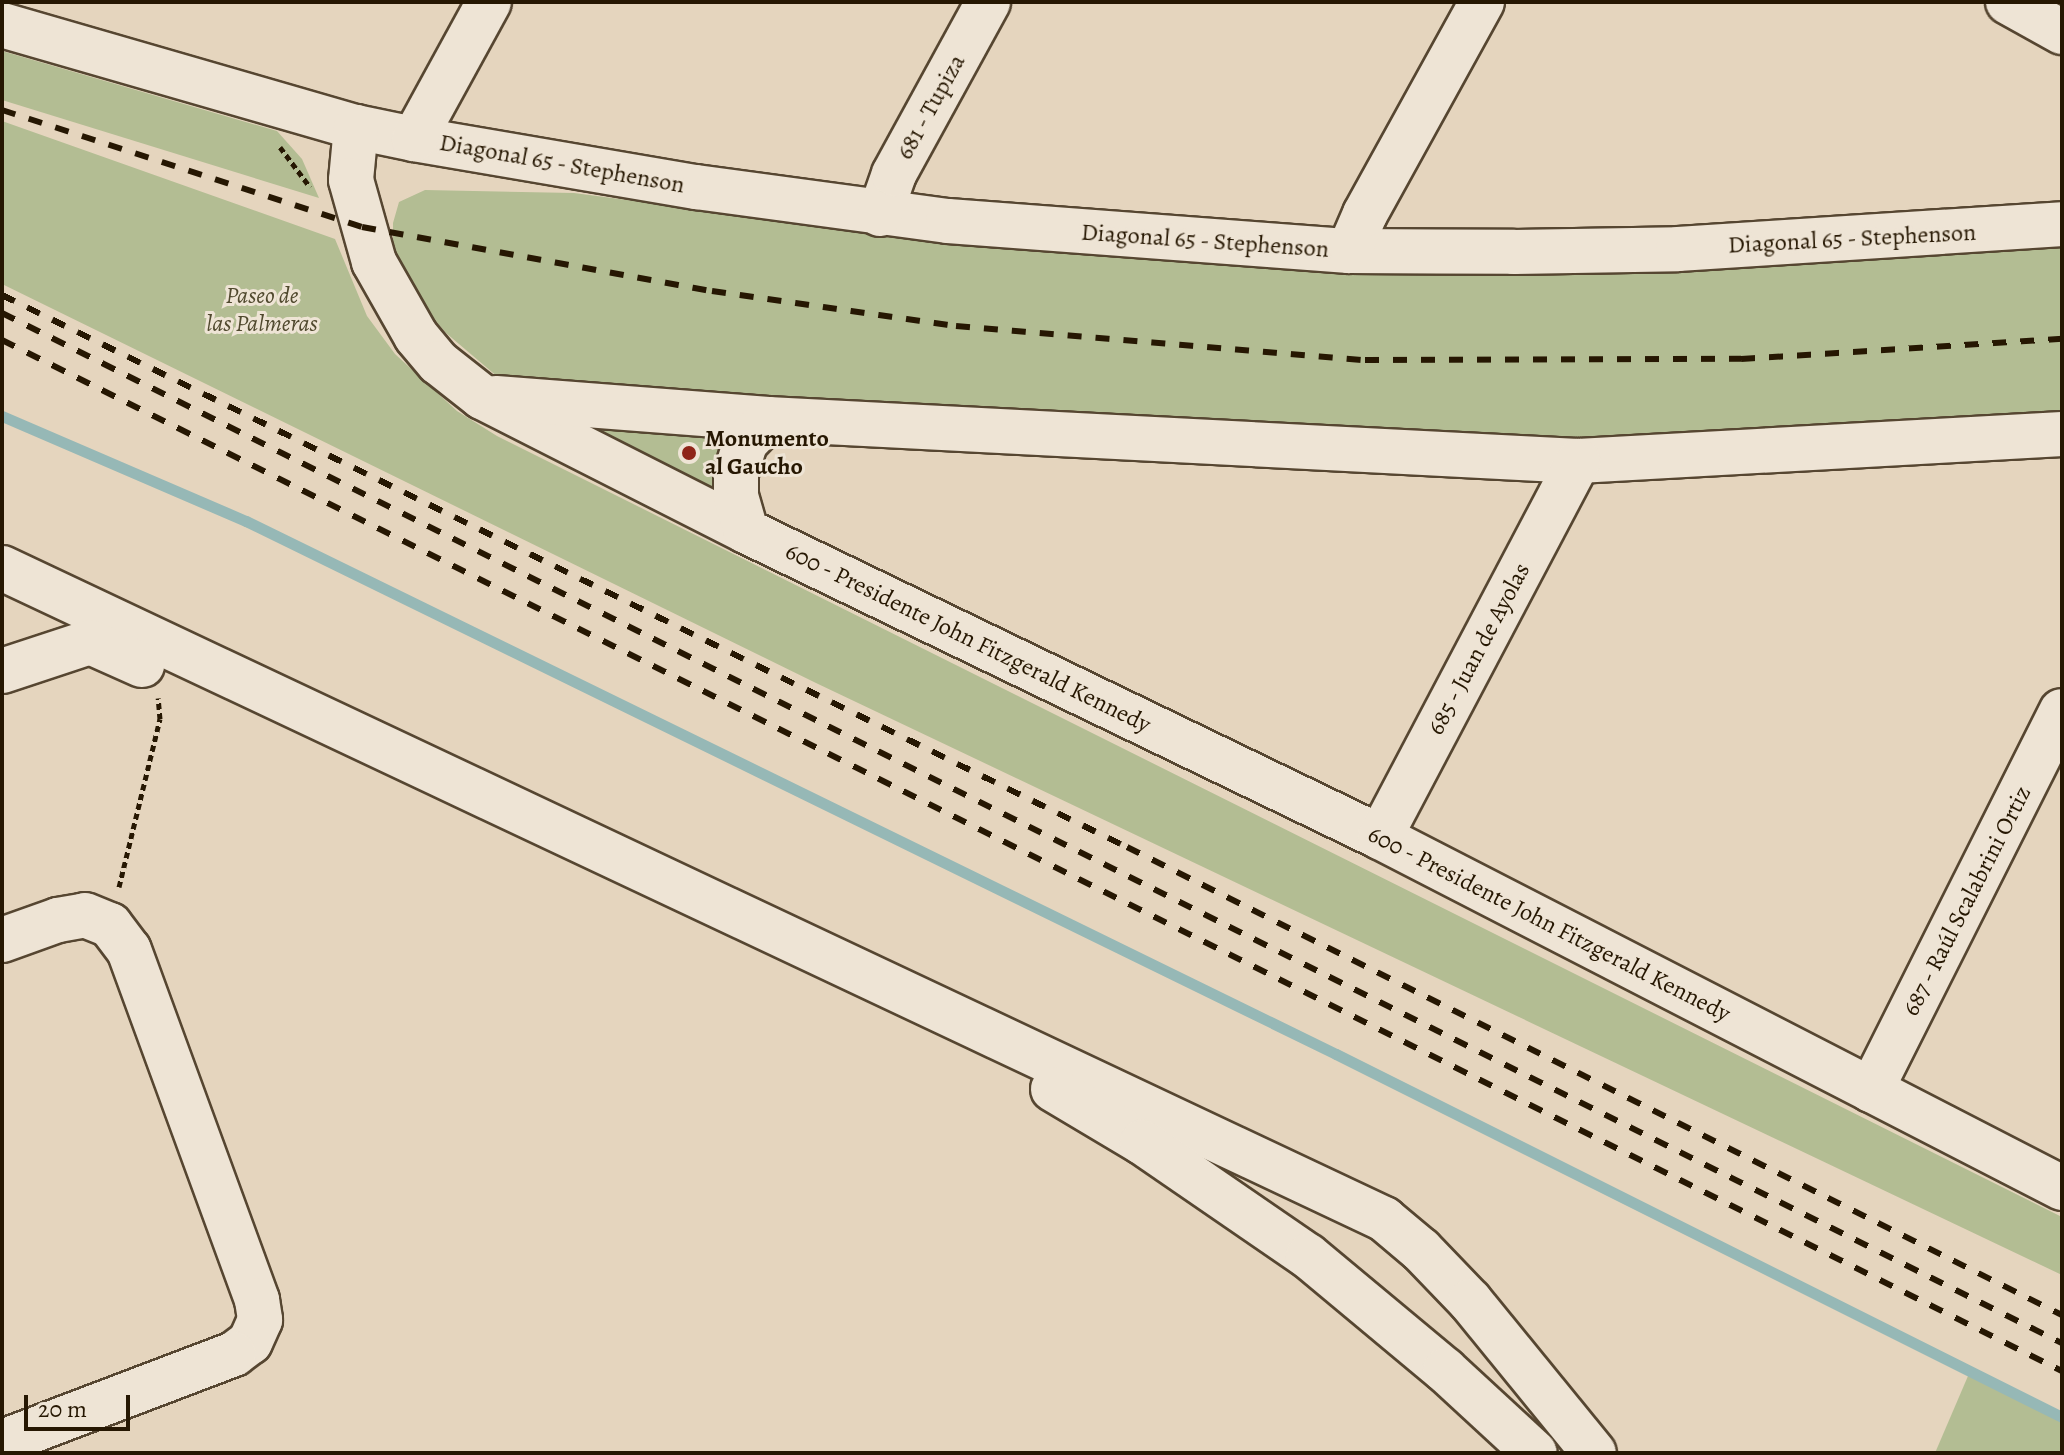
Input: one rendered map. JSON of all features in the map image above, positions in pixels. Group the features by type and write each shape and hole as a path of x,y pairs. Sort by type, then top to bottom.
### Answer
{"street":[{"path":"414,139 489,2"},
{"name":"681 - Tupiza","path":"880,214 894,174 988,2"},
{"path":"1349,251 1365,214 1482,2"},
{"path":"2008,2 2062,32"},
{"path":"2,25 356,127"},
{"name":"Diagonal 65 - Stephenson","path":"356,127 514,158 880,214 1349,251 1678,249 2062,224"},
{"name":"600 - Presidente John Fitzgerald Kennedy","path":"356,127 351,180 374,262 416,336 439,363 482,397 746,531 1380,837 2062,1188"},
{"path":"482,397 768,419 1578,461 2062,434"},
{"path":"746,531 736,496 736,473 745,443 768,419"},
{"name":"685 - Juan de Ayolas","path":"1380,837 1578,461"},
{"path":"2,568 1384,1219 1421,1250 1470,1301 1594,1453"},
{"path":"2,600 973,1047 1058,1091 1142,1142 1308,1256 1445,1370 1535,1453"},
{"path":"2,671 90,642"},
{"name":"687 - Raúl Scalabrini Ortiz","path":"1871,1090 2062,711"},
{"path":"2,940 58,920 85,915 110,925 129,950 257,1300 260,1320 250,1342 234,1354 2,1442"},
{"path":"1002,1037 1170,1131 1310,1227 1530,1411 1571,1453"}],"path":[{"path":"110,925 160,719 158,692 146,667"}],"green space":[{"path":"2,51 277,131 302,159 319,198 2,100"},
{"name":"Paseo de las Palmeras","path":"2,121 335,239 367,316 395,354 457,411 497,436 2062,1217 2062,1275 816,683 2,284"},
{"path":"425,190 574,193 871,232 2062,246 2062,414 1591,442 997,415 499,378 446,333 414,296 393,255 393,223 399,202"},
{"path":"596,428 727,434 715,489"},
{"path":"1971,1369 2062,1416 2062,1453 1935,1453"}],"waterway":[{"path":"2,416 246,521 1336,1054 2062,1417"}],"railway":[{"path":"2,110 362,227 712,291 956,326 1365,360 1741,359 2062,339"},
{"path":"2,295 1127,847 2062,1315"},
{"path":"2,313 2062,1343"},
{"path":"2,340 2062,1371"}],"place":[{"name":"Monumento al Gaucho","path":"689,453"}]}
